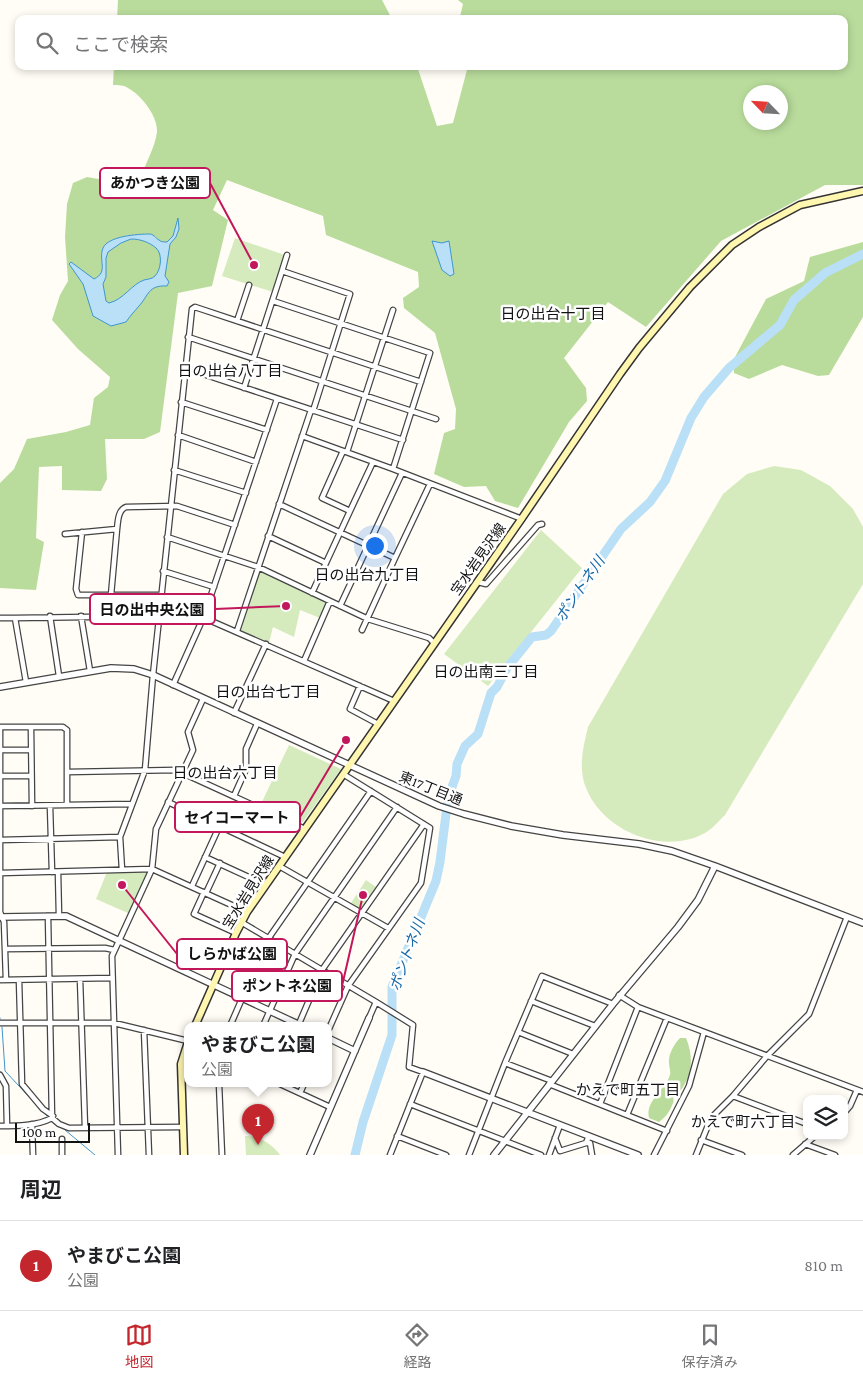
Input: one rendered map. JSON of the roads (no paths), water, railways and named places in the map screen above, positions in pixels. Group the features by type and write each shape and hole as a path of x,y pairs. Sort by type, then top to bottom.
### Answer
{"main road":[{"name":"宝水岩見沢線","path":"197,1022 240,922 522,519 638,348 715,261 732,245 759,226 800,204 863,190"},
{"path":"184,1055 181,1064 184,1155"}],"street":[{"path":"244,388 287,255"},
{"path":"237,631 350,294 282,271"},
{"path":"237,321 249,285"},
{"path":"273,301 430,353 393,469"},
{"path":"122,870 120,837 145,770 170,505 191,312 195,307 421,382"},
{"path":"350,511 322,498 357,425 394,310"},
{"path":"188,337 436,419"},
{"path":"185,368 403,440"},
{"path":"173,685 204,616 277,398"},
{"path":"181,402 267,430"},
{"path":"178,435 256,462"},
{"path":"302,436 450,490 522,519"},
{"path":"312,592 373,462"},
{"path":"174,470 246,493"},
{"path":"340,606 402,473"},
{"path":"362,630 430,484"},
{"path":"279,504 395,558"},
{"path":"111,595 119,514 123,508 177,506 235,525"},
{"path":"478,582 486,584 538,525 542,524"},
{"path":"65,534 117,529"},
{"path":"82,532 76,593 81,596 161,597 394,701"},
{"path":"268,536 326,563"},
{"path":"167,537 258,567 340,606 368,618 429,638 434,643"},
{"path":"164,571 214,587"},
{"path":"304,661 330,601"},
{"path":"50,616 59,676"},
{"path":"81,616 90,671"},
{"path":"0,618 159,616"},
{"path":"15,618 26,682"},
{"path":"234,713 266,644"},
{"name":"東17丁目通","path":"0,686 120,667 134,669 153,675 348,766 439,806 511,826 563,835 639,844 672,851 863,923"},
{"path":"360,686 350,709 378,724"},
{"path":"118,1155 112,956 152,869 154,834 192,750 188,732 203,699"},
{"path":"234,796 246,769 246,749 257,724"},
{"path":"68,806 67,730 64,728 0,728 0,912 4,922 6,949 3,980 112,978"},
{"path":"31,728 32,806"},
{"path":"0,750 30,750"},
{"path":"68,772 176,770 304,829"},
{"path":"332,1022 348,986 421,883 430,828 343,774"},
{"path":"0,776 31,776"},
{"path":"232,1022 268,939 371,791"},
{"path":"168,802 285,857"},
{"path":"0,806 132,804"},
{"path":"50,806 52,872"},
{"path":"265,1022 295,954 397,807"},
{"path":"302,1022 322,970 424,824"},
{"path":"192,886 219,827"},
{"path":"0,840 120,837"},
{"path":"205,857 266,884"},
{"path":"220,863 194,914 236,933"},
{"path":"279,866 388,928"},
{"path":"494,1155 595,1026 690,911 698,900 715,866"},
{"path":"1,872 152,869 247,912"},
{"path":"58,872 59,916"},
{"path":"48,916 52,1117"},
{"path":"1,917 69,917 292,1022"},
{"path":"696,1155 711,1118 733,1096 767,1056 809,1014 847,917"},
{"path":"240,922 388,1008 413,1025 409,1066 638,1155"},
{"path":"6,949 105,948 114,950"},
{"path":"469,1155 542,976 613,1004"},
{"path":"80,979 85,1128"},
{"path":"19,980 22,1084 38,1104 59,1124 69,1128 183,1126"},
{"path":"620,995 638,1008 863,1092"},
{"path":"532,1001 595,1026"},
{"path":"310,1155 376,1002"},
{"path":"600,1104 638,1008"},
{"path":"627,1114 667,1018"},
{"path":"0,1024 114,1023 184,1041"},
{"path":"144,1030 149,1155"},
{"path":"518,1032 573,1054"},
{"path":"654,1155 689,1086 704,1032"},
{"path":"332,1040 355,1051"},
{"path":"505,1063 667,1131"},
{"path":"390,1155 423,1072"},
{"path":"0,1075 6,1086 6,1126"},
{"path":"219,1087 222,1155"},
{"path":"287,1087 330,1107"},
{"path":"300,1093 303,1087"},
{"path":"848,1108 857,1090"},
{"path":"733,1096 803,1122"},
{"path":"410,1104 540,1155"},
{"path":"0,1126 32,1124 47,1121 52,1117"},
{"path":"32,1124 34,1155"},
{"path":"549,1155 560,1125"},
{"path":"397,1136 446,1155"},
{"path":"586,1143 589,1136"},
{"path":"62,1138 62,1155"},
{"path":"555,1138 560,1151 590,1143 592,1155"},
{"path":"702,1140 742,1155"},
{"path":"793,1155 810,1140"},
{"path":"805,1144 835,1155"}],"water":[{"path":"178,218 179,229 176,237 170,244 165,276 169,282 167,286 152,289 126,322 111,326 93,316 83,284 69,264 71,262 94,279 101,273 103,248 111,241 138,234 150,234 161,241 167,242 173,236","holes":["131,239 141,240 156,248 160,254 159,270 154,277 140,282 119,299 109,303 106,301 103,284 106,277 106,258 108,252"]},
{"path":"432,241 442,243 449,241 454,274 450,276 442,270"}],"waterway":[{"name":"ポントネ川","path":"355,1155 363,1122 392,1035 392,987 436,881 448,798 456,776 457,764 465,746 478,734 491,693 497,687 507,668 532,637 546,635 551,631 621,529 650,502 665,481 691,418 704,397 729,368 780,325 794,300 825,273 863,254"},
{"path":"2,1027 5,1071 47,1116"},
{"path":"65,1130 95,1155"}],"place":[{"name":"あかつき公園","path":"254,265"},
{"name":"日の出中央公園","path":"286,606"},
{"name":"セイコーマート","path":"346,740"},
{"name":"しらかば公園","path":"122,885"},
{"name":"ポントネ公園","path":"363,895"},
{"name":"やまびこ公園","path":"258,1145"}],"district":[{"name":"日の出台十丁目","path":"553,314"},
{"name":"日の出台八丁目","path":"230,371"},
{"name":"日の出台九丁目","path":"367,575"},
{"name":"日の出南三丁目","path":"486,672"},
{"name":"日の出台七丁目","path":"268,692"},
{"name":"日の出台六丁目","path":"225,773"},
{"name":"かえで町五丁目","path":"628,1090"},
{"name":"かえで町六丁目","path":"743,1122"}]}
